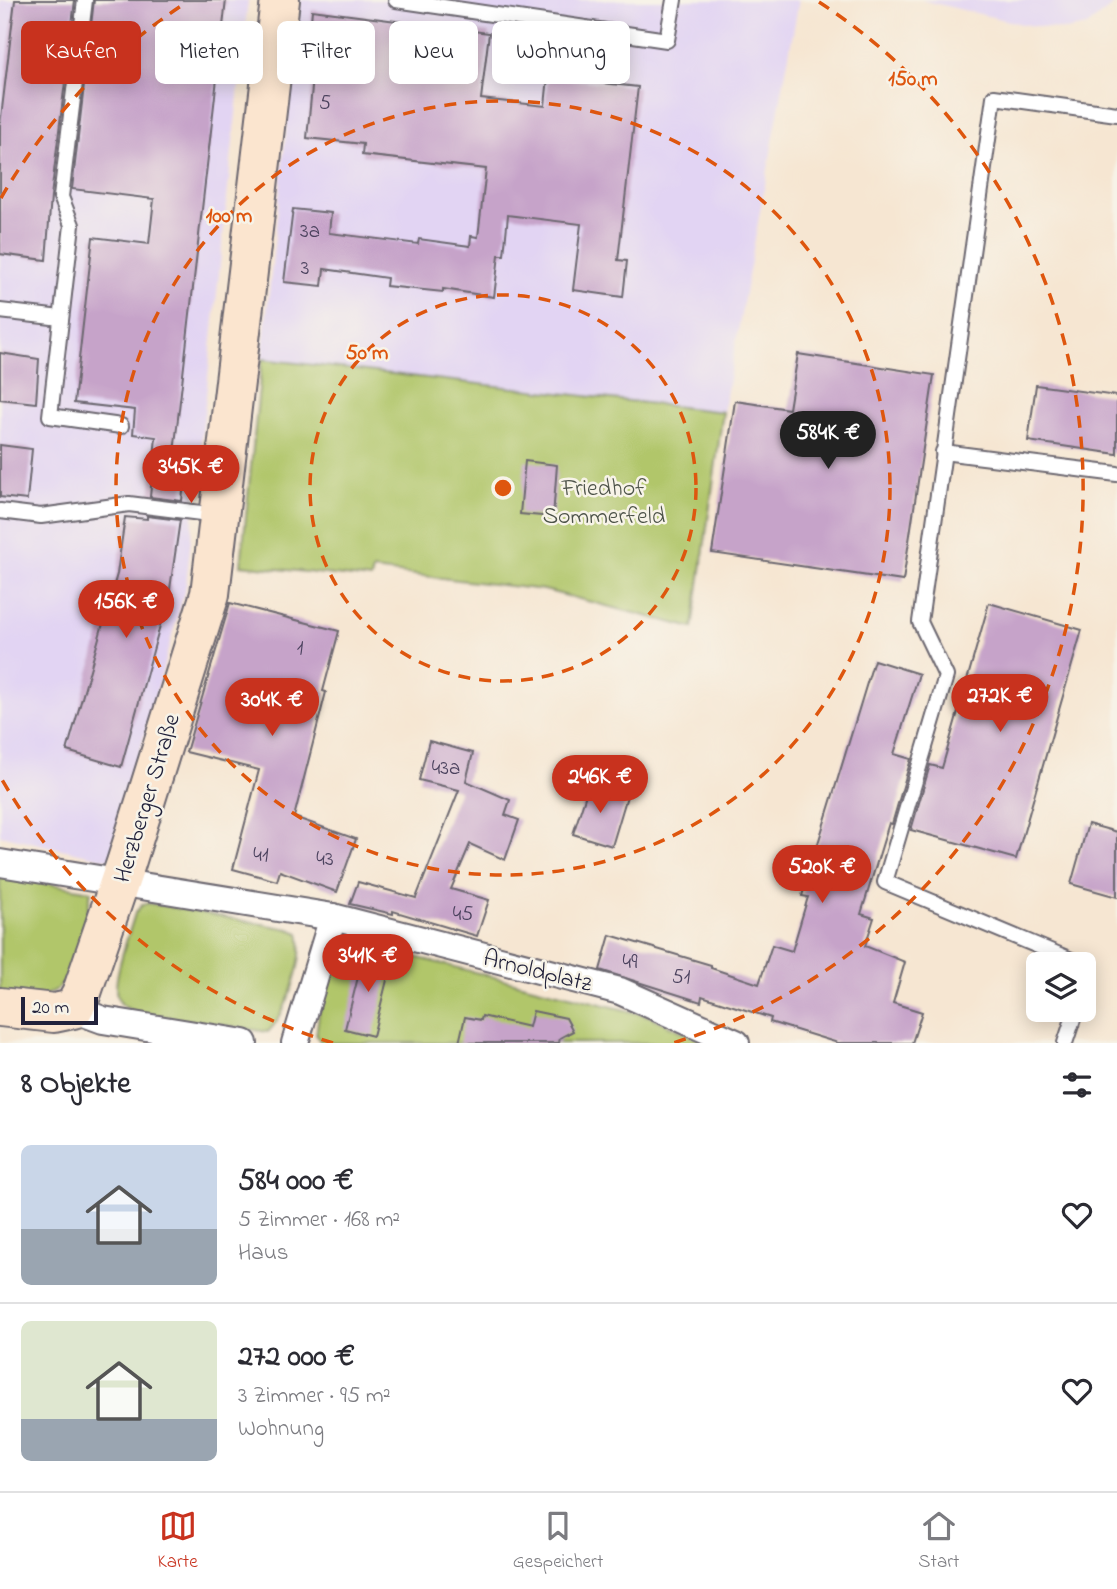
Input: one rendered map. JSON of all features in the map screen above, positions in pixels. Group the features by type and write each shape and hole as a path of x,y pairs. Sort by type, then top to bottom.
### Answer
{"main road":[{"name":"Herzberger Straße","path":"73,1009 81,995 119,884 210,594 280,0"},
{"path":"0,1007 54,1013 73,1009"}],"street":[{"name":"Arnoldplatz","path":"0,863 333,917 620,991 736,1043"},
{"path":"295,1043 333,917"},
{"path":"73,1009 103,1020 244,1043"}],"lane":[{"path":"85,0 61,197 72,225 50,416 121,426"},
{"path":"396,0 667,40 674,0"},
{"path":"1051,952 885,883 946,676 920,622 994,97 1117,114"},
{"path":"0,311 61,318"},
{"path":"943,452 1117,474"},
{"path":"0,511 41,516 129,503 220,515"},
{"path":"1065,1043 1072,1022"}],"shaded area":[{"path":"0,0 248,0 246,21 155,21 155,84 239,84 186,585 110,860 0,835"},
{"path":"300,0 799,0 723,412 262,359 291,84 375,84 375,21 298,21"},
{"path":"921,0 1117,2 1087,26 1065,30 1022,24"}],"green space":[{"name":"Friedhof Sommerfeld","path":"262,359 723,412 693,628 544,590 373,570 371,579 241,565"},
{"path":"0,875 91,891 74,966 66,980 44,995 0,994"},
{"path":"148,903 299,933 300,957 293,986 281,1013 268,1032 136,1012 121,1004 116,991 122,957 135,913"},
{"path":"343,939 649,1016 706,1043 322,1043 316,1036 319,1013"}],"building":[{"path":"15,0 75,0 72,21 21,21 21,84 65,84 46,260 0,254 0,126"},
{"path":"94,0 226,0 224,21 155,21 155,84 216,84 174,453 187,454 182,501 150,497 156,437 133,434 135,410 74,403 93,237 149,244 154,199 72,189 84,84 141,84 141,21 92,21"},
{"path":"312,10 397,21 389,21 389,84 478,84 478,32 489,33 481,99 545,106 547,84 611,84 638,87 618,260 627,261 623,297 573,290 581,224 508,215 504,255 499,255 494,297 443,289 443,292 386,286 387,278 324,269 322,286 284,282 293,209 331,213 329,233 418,244 419,239 470,246 471,236 478,237 486,169 362,155 363,144 307,138 312,84 375,84 375,21 311,21"},
{"path":"0,353 39,359 36,403 0,399"},
{"path":"798,354 934,375 903,581 712,553 735,401 789,409"},
{"path":"1036,385 1117,396 1117,454 1028,441"},
{"path":"0,445 32,449 27,500 0,497"},
{"path":"525,461 557,465 553,517 520,514"},
{"path":"147,516 180,520 170,589 121,767 67,751 117,574 125,517 147,519"},
{"path":"230,603 339,631 294,817 356,839 337,892 280,871 277,881 233,869 259,770 186,752"},
{"path":"989,603 1082,630 1016,859 911,830 930,765 942,768"},
{"path":"874,660 919,674 894,754 911,759 861,914 874,918 865,946 905,962 893,1003 922,1012 912,1043 838,1043 770,1022 771,1018 702,996 701,1002 600,970 610,935 711,965 711,968 759,984 772,945 792,951 808,897 802,896"},
{"path":"429,741 473,753 466,781 510,800 505,815 519,820 505,860 470,844 451,889 489,900 477,936 393,911 393,914 350,904 358,882 416,898 459,790 419,780"},
{"path":"589,785 627,796 612,846 573,834"},
{"path":"1088,824 1117,832 1117,897 1071,884"},
{"path":"364,953 392,960 373,1036 345,1029"},
{"path":"533,1011 566,1018 573,1031 560,1038 559,1043 459,1043 465,1017 481,1020 482,1016 529,1027"}]}
